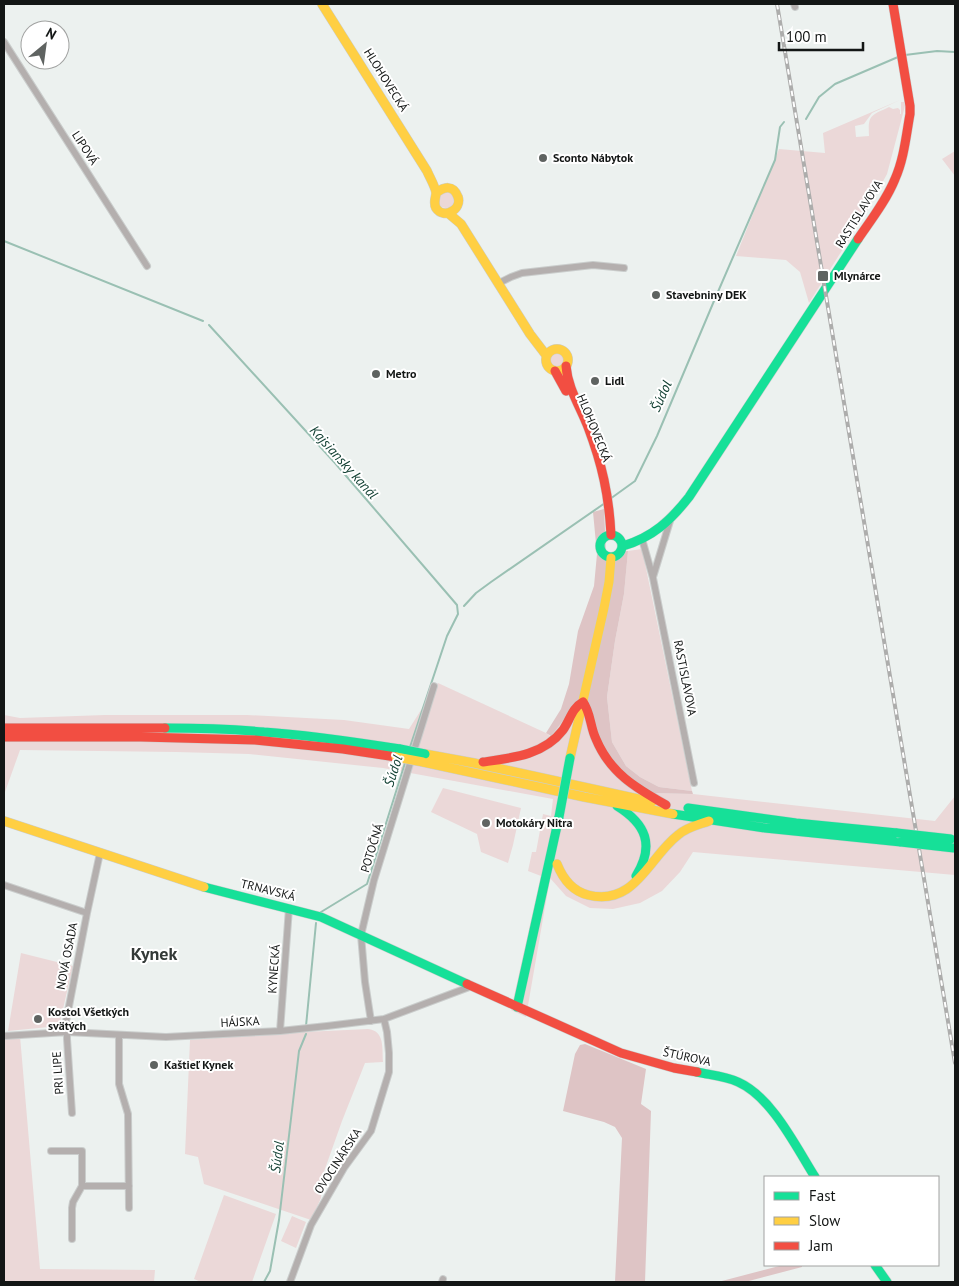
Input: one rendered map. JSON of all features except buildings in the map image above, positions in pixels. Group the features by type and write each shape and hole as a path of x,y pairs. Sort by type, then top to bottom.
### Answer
{"main road":[{"name":"HLOHOVECKÁ","path":"322,4 428,171 436,193 435,206 442,212 448,213 461,224 530,334 549,352"},
{"name":"RASTISLAVOVA","path":"627,545 655,532 670,521 696,487 877,212 897,174 910,114 908,88 893,4"},
{"name":"HLOHOVECKÁ","path":"428,171 458,194 457,208 461,224"},
{"path":"436,193 440,189 447,187"},
{"path":"448,213 457,208"},
{"path":"558,348 564,351 568,360 566,366 561,370 552,370 545,362 549,352 558,348"},
{"name":"HLOHOVECKÁ","path":"566,366 566,375 570,388 596,447 603,470 607,496"},
{"name":"HLOHOVECKÁ","path":"556,371 586,438 607,496"},
{"path":"607,496 611,535"},
{"path":"611,535 618,537 627,545 620,554 611,558 604,555 600,542 603,538 611,535"},
{"path":"610,570 627,545"},
{"path":"517,1007 534,937 570,758 604,608 611,558"},
{"path":"474,763 518,757 540,750 555,739 566,726 576,706 583,702"},
{"path":"583,702 589,709 598,746 611,766 633,786 666,805"},
{"path":"4,728 218,729 344,740 614,803 713,820 794,832 901,842 954,843"},
{"path":"4,737 141,737 255,740 398,753"},
{"path":"424,758 474,763 666,805 786,822 897,833 954,843"},
{"path":"557,864 576,886 596,893 620,888 628,884 636,876 642,867 646,852 645,837 632,816 614,803"},
{"path":"556,831 557,864 561,875 574,889 597,897 612,895 626,890 639,880 676,835 689,827 713,820"},
{"name":"TRNAVSKÁ","path":"4,821 215,890 321,917 517,1007"},
{"path":"548,868 557,864"},
{"name":"ŠTÚROVA","path":"517,1007 622,1053 674,1068 733,1080 746,1085 773,1110 813,1176"},
{"path":"876,1266 887,1282"}],"street":[{"name":"LIPOVÁ","path":"4,42 147,266"},
{"path":"499,283 511,276 522,273 593,265 624,268"},
{"name":"RASTISLAVOVA","path":"653,578 670,521"},
{"name":"RASTISLAVOVA","path":"642,539 653,578 694,783"},
{"name":"POTOČNÁ","path":"371,1021 361,935 374,880 434,686"},
{"name":"NOVÁ OSADA","path":"65,1032 100,853"},
{"name":"NOVÁ OSADA","path":"4,885 87,913"},
{"name":"KYNECKÁ","path":"280,1031 289,908"},
{"name":"HÁJSKA","path":"4,1036 65,1032 166,1037 280,1031 384,1019 472,986"},
{"name":"OVOCINÁRSKA","path":"290,1282 311,1225 344,1168 371,1131 389,1072 389,1053 384,1019"},
{"name":"PRI LIPE","path":"65,1032 72,1113"},
{"path":"119,1035 119,1084 128,1114 129,1208"},
{"path":"51,1151 82,1151 82,1186 73,1202 72,1239"},
{"path":"82,1186 129,1186"}],"shaded area":[{"path":"900,100 872,113 864,124 855,126 856,137 869,136 871,117 889,107 893,109 898,108 901,114 901,102 904,102 905,106 887,174 868,209 809,303 800,272 786,260 736,256 779,149 825,153 823,133"},
{"path":"955,151 955,176 942,159"},
{"path":"446,192 452,194 454,200 452,206 446,208 440,206 438,200 440,194"},
{"path":"554,353 560,353 564,360 560,367 554,367 550,363 550,357"},
{"path":"604,509 606,553 628,551 624,594 607,697 612,742 626,766 640,777 659,787 692,791 693,794 650,793 632,782 601,747 593,716 569,713 551,736 546,733 561,709 569,684 578,631 594,586 597,554 593,512"},
{"path":"642,549 692,791 659,787 640,777 626,766 612,742 607,697 624,594 628,551"},
{"path":"438,683 550,736 569,713 593,716 601,747 650,793 693,794 935,821 955,796 955,875 693,852 680,872 662,891 640,903 613,909 590,908 566,896 550,878 526,1017 511,1010 541,876 528,871 532,852 536,852 543,814 551,816 553,799 383,768 249,754 20,750 4,792 4,715 20,718 105,715 247,715 344,720 409,729"},
{"name":"Motokáry Nitra","path":"443,788 521,808 508,863 481,852 477,834 431,812"},
{"path":"21,953 73,966 59,1026 8,1031"},
{"path":"368,1029 377,1033 382,1041 383,1062 365,1063 322,1177 321,1198 311,1220 204,1184 198,1157 185,1154 190,1040"},
{"path":"20,1036 40,1269 155,1270 154,1282 4,1282 4,1037"},
{"path":"585,1044 646,1069 641,1104 651,1111 645,1282 615,1282 622,1138 615,1127 604,1122 563,1111 575,1054 580,1045"},
{"path":"224,1195 276,1214 252,1282 201,1282 194,1279"},
{"path":"292,1216 306,1222 296,1248 281,1241"},
{"path":"779,1266 802,1266 745,1282 718,1282"}],"waterway":[{"name":"Šúdol","path":"905,55 937,51 955,52"},
{"name":"Šúdol","path":"806,119 819,97 835,84 898,57"},
{"name":"Šúdol","path":"610,499 635,481 657,436 775,160 780,127 784,122"},
{"name":"Kajsiansky kanál","path":"4,241 203,321"},
{"name":"Kajsiansky kanál","path":"209,325 335,463 457,605 458,614 447,636 410,747"},
{"name":"Šúdol","path":"464,606 476,593 491,582 605,503"},
{"name":"Šúdol","path":"321,912 367,884 405,763"},
{"name":"Šúdol","path":"306,1026 316,923"},
{"name":"Šúdol","path":"264,1282 270,1271 279,1220 299,1051 306,1034"}],"railway":[{"path":"777,4 955,1063"}],"traffic: fast":[{"path":"623,546 652,533 668,521 689,497 858,239"},
{"path":"607,535 615,535 622,542 622,546 622,550 615,557 607,557 600,550 600,542 607,535"},
{"path":"165,728 227,729 281,733 400,749"},
{"path":"400,749 425,754"},
{"path":"559,817 570,758"},
{"path":"617,806 635,820 644,836 646,845 645,855 636,876"},
{"path":"688,808 796,823 897,833"},
{"path":"673,814 765,828 901,842"},
{"path":"517,1007 559,817"},
{"path":"897,833 951,839"},
{"path":"901,842 954,848"},
{"path":"204,887 321,917 467,984"},
{"path":"697,1072 738,1082 762,1099 782,1124 814,1176"},
{"path":"876,1266 887,1282"}],"traffic: slow":[{"path":"322,4 427,171 436,191 435,202 436,208 443,213 452,212 459,201 454,190 445,188 436,193"},
{"path":"448,213 461,224 530,334 546,355"},
{"path":"557,349 565,352 568,360 565,368 557,371 549,368 546,360 549,352 557,349"},
{"path":"570,758 604,608 611,558"},
{"path":"425,754 652,802"},
{"path":"396,757 423,762"},
{"path":"423,762 673,814"},
{"path":"4,821 204,887"},
{"path":"557,864 562,875 577,891 588,895 604,897 618,894 640,878 668,844 681,832 709,821"}],"traffic: jam":[{"path":"858,239 883,203 895,179 903,155 910,114 893,4"},
{"path":"566,366 572,390 588,427 601,467 609,506 611,535"},
{"path":"555,371 566,391"},
{"path":"483,762 516,757 547,745 563,730 574,711 583,702 588,711 596,739 616,770 634,786 666,805"},
{"path":"4,728 165,728"},
{"path":"4,737 141,737 255,740 343,749 396,757"},
{"path":"467,984 621,1053 674,1068 697,1072"}],"place":[{"name":"Sconto Nábytok","path":"543,158"},
{"name":"Mlynárce","path":"823,276"},
{"name":"Stavebniny DEK","path":"656,295"},
{"name":"Metro","path":"376,374"},
{"name":"Lidl","path":"595,381"},
{"name":"Motokáry Nitra","path":"486,823"},
{"name":"Kostol Všetkých svätých","path":"38,1019"},
{"name":"Kaštieľ Kynek","path":"154,1065"}],"district":[{"name":"Kynek","path":"154,954"}]}
